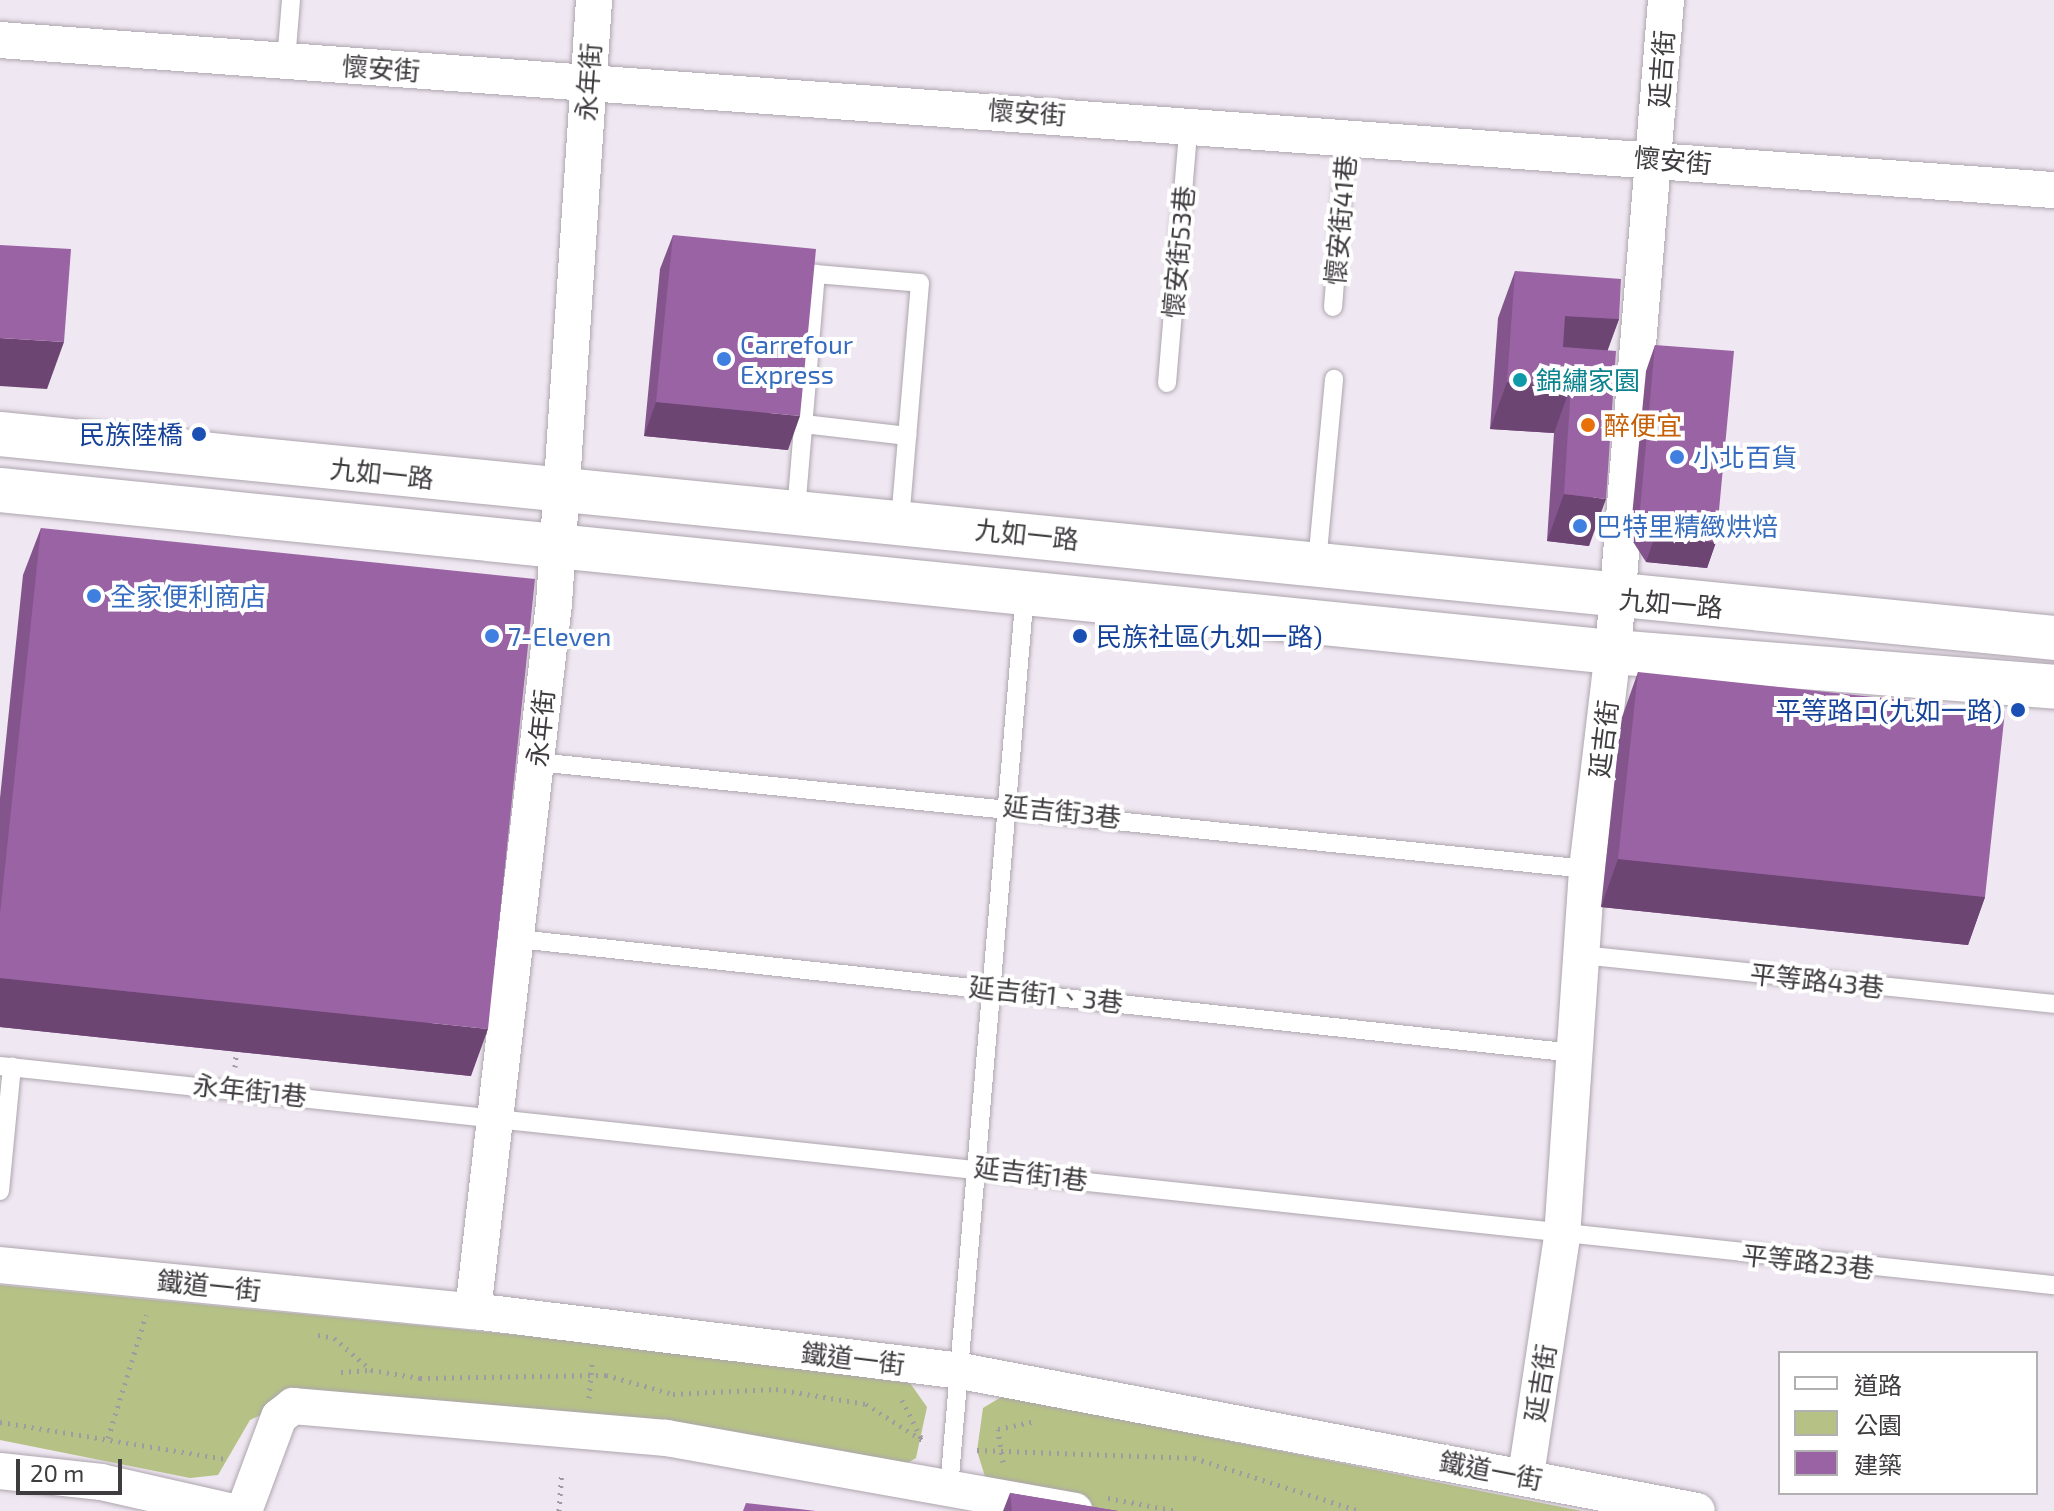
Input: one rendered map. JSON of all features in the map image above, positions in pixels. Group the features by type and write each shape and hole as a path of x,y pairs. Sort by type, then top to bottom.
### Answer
{"main road":[{"name":"九如一路","path":"0,434 1317,563 1616,599 2054,638"},
{"name":"九如一路","path":"0,490 557,547 1026,589 1613,652 2054,687"}],"street":[{"name":"永年街","path":"473,1311 499,1115 557,547 594,0"},
{"name":"延吉街","path":"1526,1475 1562,1237 1587,869 1613,652 1666,0"},
{"name":"懷安街","path":"0,40 588,84 1189,122 2054,190"},
{"name":"鐵道一街","path":"0,1265 473,1311 961,1371 1526,1475 1697,1511"},
{"path":"244,1511 279,1417 293,1406 666,1438 1075,1511"},
{"path":"0,1471 101,1482 229,1511"}],"lane":[{"path":"286,61 291,0"},
{"name":"懷安街53巷","path":"1167,383 1189,122"},
{"name":"懷安街41巷","path":"1333,307 1347,134"},
{"path":"796,511 816,274 920,283 900,522"},
{"path":"1317,563 1334,379"},
{"path":"804,424 907,436"},
{"path":"949,1488 979,1166 1026,589"},
{"name":"延吉街3巷","path":"537,762 1008,805 1587,869"},
{"name":"延吉街1、3巷","path":"518,939 1574,1053"},
{"name":"平等路43巷","path":"1581,955 2054,1004"},
{"path":"0,1191 6,1067"},
{"name":"永年街1巷","path":"6,1067 499,1115"},
{"name":"延吉街1巷","path":"499,1115 979,1166 1562,1237"},
{"name":"平等路23巷","path":"1562,1237 2054,1285"}],"path":[{"path":"236,1056 237,1040"},
{"path":"133,1309 162,1312"},
{"path":"108,1438 148,1311"},
{"path":"305,1333 348,1337"},
{"path":"334,1338 371,1370"},
{"path":"586,1431 592,1351 607,1353"},
{"path":"333,1374 371,1370 420,1378 591,1375 624,1377 673,1394 776,1389 866,1404 923,1442"},
{"path":"779,1378 810,1383"},
{"path":"895,1398 906,1402 923,1442"},
{"path":"0,1422 225,1460 231,1453"},
{"path":"915,1448 923,1442"},
{"path":"983,1451 1194,1458 1360,1511"},
{"path":"559,1511 562,1472"}],"green space":[{"path":"0,1285 652,1348 910,1383 927,1407 916,1458 895,1470 289,1402 250,1420 218,1475 190,1478 0,1440"},
{"path":"1003,1396 1582,1511 1115,1511 988,1486 977,1451 983,1408"}],"building":[{"name":"Carrefour Express","path":"673,235 816,249 800,416 656,402"},
{"path":"0,245 71,249 64,342 0,338"},
{"path":"1515,271 1621,279 1619,319 1565,316 1563,347 1616,351 1606,499 1564,494 1571,385 1507,382"},
{"name":"小北百貨","path":"1655,345 1734,351 1716,542 1655,536 1640,510"},
{"path":"41,528 535,579 488,1029 0,978 0,914"},
{"path":"1638,672 2005,711 1985,897 1618,859"},
{"path":"1010,1493 1118,1511 1012,1511"},
{"path":"746,1503 816,1511 743,1511"}],"place":[{"name":"Carrefour Express","path":"724,359"},
{"name":"錦繡家園","path":"1520,380"},
{"name":"醉便宜","path":"1588,425"},
{"name":"民族陸橋","path":"199,434"},
{"name":"小北百貨","path":"1677,457"},
{"name":"巴特里精緻烘焙","path":"1580,526"},
{"name":"全家便利商店","path":"94,596"},
{"name":"7-Eleven","path":"492,636"},
{"name":"民族社區(九如一路)","path":"1080,636"},
{"name":"平等路口(九如一路)","path":"2018,710"}]}
